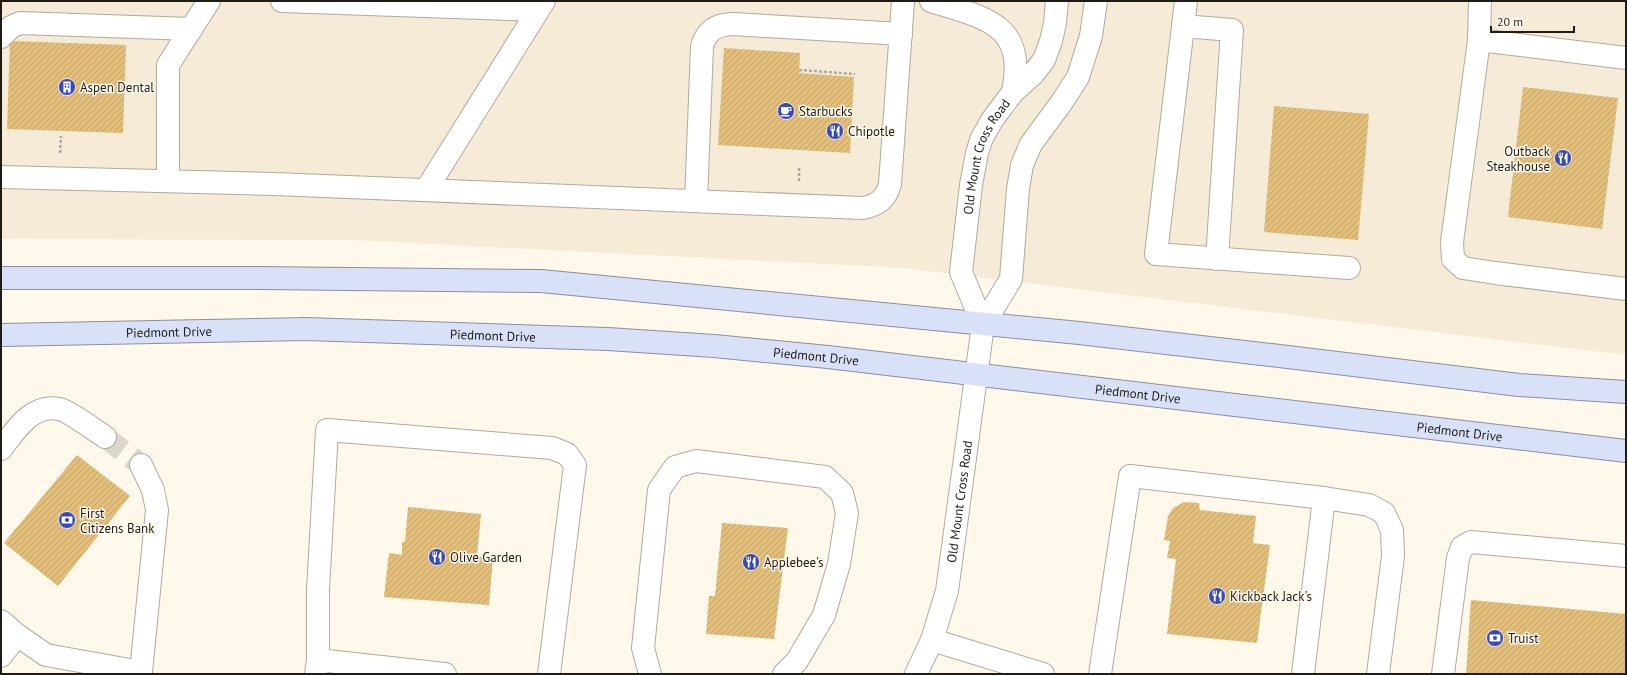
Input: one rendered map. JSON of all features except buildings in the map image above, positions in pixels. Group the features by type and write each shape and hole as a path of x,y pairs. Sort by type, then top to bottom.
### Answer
{"main road":[{"path":"1,278 251,278 541,281 983,325 1079,333 1519,386 1626,392"},
{"name":"Piedmont Drive","path":"1,335 306,329 608,339 714,346 828,357 1626,451"}],"street":[{"path":"168,181 168,64 209,1"},
{"path":"282,1 541,5"},
{"path":"1,177 168,181 426,190 696,202 863,208 871,207 882,201 890,184 903,1"},
{"path":"931,1 980,17 993,23 1003,31 1010,41 1014,53 1015,74 1012,92"},
{"name":"Old Mount Cross Road","path":"983,325 961,272 975,162 981,140 992,120 1012,92 1033,74 1044,60 1053,33 1057,1"},
{"name":"Old Mount Cross Road","path":"916,674 932,640 947,591 983,325 1011,279 1018,189 1022,165 1031,144 1062,102 1078,77 1091,36 1096,1"},
{"path":"1186,1 1156,254 1350,268"},
{"path":"1480,1 1479,40 1452,242 1453,259 1463,268 1626,289"},
{"path":"426,190 541,5"},
{"path":"1,37 11,26 20,23 191,29"},
{"path":"696,202 702,55 704,40 709,31 718,26 732,24 901,34"},
{"path":"1183,26 1232,30 1217,259"},
{"path":"1479,40 1626,58"},
{"path":"1,449 24,420 42,409 60,409 105,437"},
{"path":"445,674 317,667 318,590 327,430 552,448 567,454 575,465 549,674"},
{"path":"650,674 643,648 659,490 675,467 696,461 825,476 842,493 847,513 839,564 824,615 797,661 784,674"},
{"path":"1,656 9,628 46,654 140,673 157,510 153,490 141,465"},
{"path":"1100,674 1130,476 1324,498 1370,506 1384,513 1392,530 1393,556 1378,674"},
{"path":"1303,674 1324,498"},
{"path":"1443,674 1458,558 1462,548 1471,542 1626,556"},
{"path":"932,640 1043,674"}],"path":[{"path":"799,70 856,74"}],"shaded area":[{"path":"1,1 1626,1 1626,355 903,268 352,240 1,239"}],"tunnel":[{"path":"105,437 141,465"}],"place":[{"name":"Aspen Dental","path":"67,87"},
{"name":"Starbucks","path":"786,111"},
{"name":"Chipotle","path":"835,131"},
{"name":"Outback Steakhouse","path":"1563,158"},
{"name":"First Citizens Bank","path":"67,520"},
{"name":"Olive Garden","path":"437,557"},
{"name":"Applebee's","path":"751,562"},
{"name":"Kickback Jack's","path":"1217,596"},
{"name":"Truist","path":"1495,638"}]}
